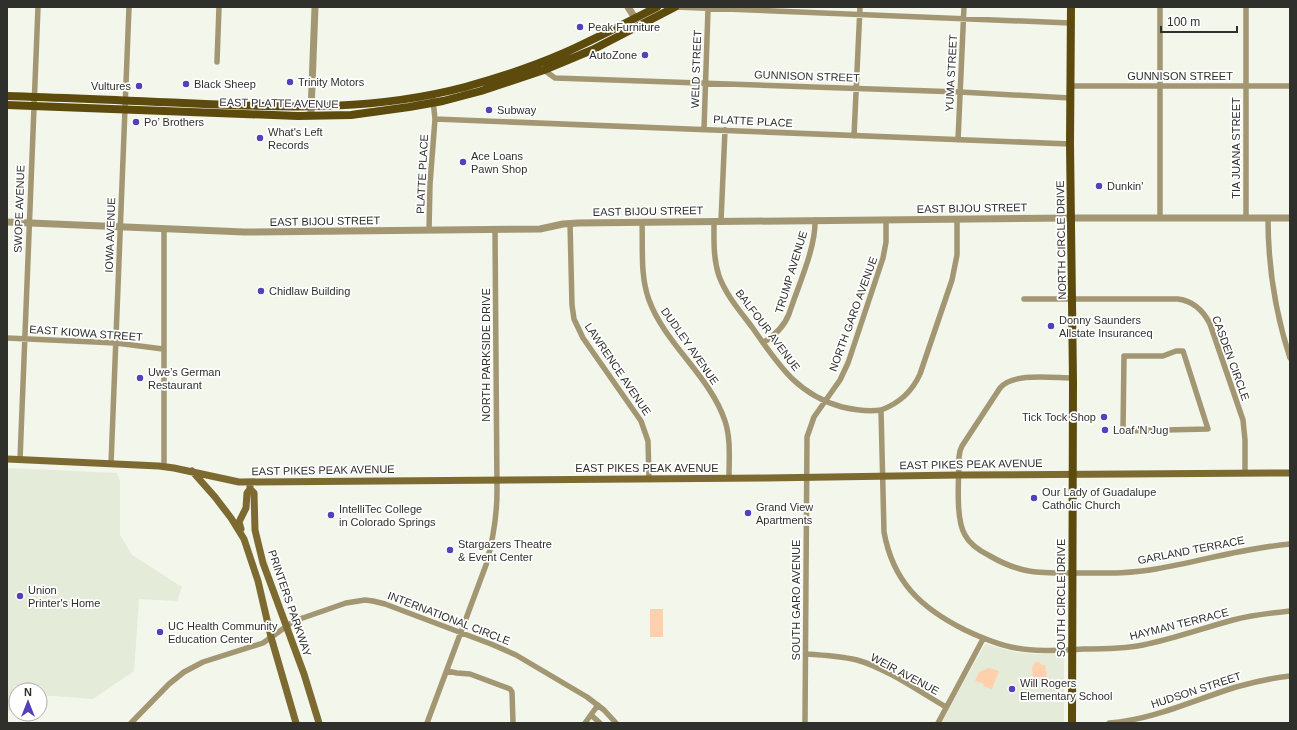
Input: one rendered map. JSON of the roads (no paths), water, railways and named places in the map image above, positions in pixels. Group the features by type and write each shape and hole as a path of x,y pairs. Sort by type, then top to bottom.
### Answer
{"main road":[{"name":"EAST PLATTE AVENUE","path":"7,96 311,107 368,104 432,98 562,54 657,7"},
{"name":"EAST PLATTE AVENUE","path":"7,105 311,116 375,112 432,98 501,85 544,70 592,50 675,7"},
{"name":"NORTH CIRCLE DRIVE","path":"1071,7 1070,144 1073,378 1072,474"},
{"path":"544,70 550,63 558,60 562,54"},
{"path":"501,85 511,78 523,74 524,68"},
{"name":"EAST PIKES PEAK AVENUE","path":"7,459 164,466 250,485 496,480 1290,473"},
{"name":"PRINTERS PARKWAY","path":"191,471 231,518 244,539"},
{"name":"SOUTH CIRCLE DRIVE","path":"1072,474 1072,723"},
{"name":"PRINTERS PARKWAY","path":"250,485 247,493 246,508 239,522 258,582 271,637 296,723"},
{"name":"PRINTERS PARKWAY","path":"250,485 254,493 255,530 263,563 304,674 319,723"}],"street":[{"name":"SWOPE AVENUE","path":"20,460 38,7"},
{"name":"IOWA AVENUE","path":"111,464 130,7"},
{"path":"217,62 219,7"},
{"path":"311,116 315,7"},
{"path":"628,7 635,18"},
{"path":"670,7 1070,24"},
{"path":"854,136 860,7"},
{"name":"YUMA STREET","path":"958,140 964,7"},
{"path":"1160,7 1160,218"},
{"name":"TIA JUANA STREET","path":"1246,7 1246,217"},
{"name":"WELD STREET","path":"704,129 708,9"},
{"name":"GUNNISON STREET","path":"544,70 555,78 705,82 1070,98"},
{"name":"GUNNISON STREET","path":"1071,86 1290,86"},
{"name":"PLATTE PLACE","path":"429,230 430,184 435,119 432,98"},
{"name":"PLATTE PLACE","path":"435,119 1070,144"},
{"name":"BALFOUR AVENUE","path":"725,130 715,256 720,277 727,292 783,370 796,383 811,394 845,408 874,411 881,410"},
{"name":"EAST BIJOU STREET","path":"7,222 244,232 543,228 570,223 642,222 1072,218 1290,218"},
{"path":"1268,218 1269,260 1272,281 1278,318 1290,358"},
{"path":"881,410 896,403 908,394 915,386 920,374 952,280 957,255 958,219"},
{"name":"TRUMP AVENUE","path":"763,343 778,332 789,314 813,243 815,220"},
{"name":"NORTH GARO AVENUE","path":"806,477 806,445 808,430 814,417 840,380 848,363 885,250 886,220"},
{"name":"DUDLEY AVENUE","path":"642,222 643,274 648,300 660,323 718,405 727,429 729,445 729,478"},
{"name":"LAWRENCE AVENUE","path":"570,223 572,306 574,319 583,338 641,421 648,441 648,479"},
{"path":"164,229 164,466"},
{"name":"NORTH PARKSIDE DRIVE","path":"427,723 491,548 496,520 495,229"},
{"name":"CASDEN CIRCLE","path":"1024,299 1178,298 1189,301 1199,308 1210,324 1243,420 1245,432 1245,473"},
{"name":"EAST KIOWA STREET","path":"7,338 116,343 164,349"},
{"path":"1176,351 1183,351 1208,429 1123,431 1124,356 1163,356 1176,351"},
{"name":"GARLAND TERRACE","path":"1073,378 1023,378 1013,380 1003,385 962,446 960,451 959,475 960,521 964,535 975,547 1000,562 1022,571 1039,573 1072,573 1126,572 1154,569 1238,550 1290,544"},
{"name":"HAYMAN TERRACE","path":"881,410 885,536 893,563 900,578 912,594 927,607 949,622 983,639 1027,650 1122,648 1143,645 1233,620 1290,611"},
{"name":"SOUTH GARO AVENUE","path":"805,723 806,477"},
{"name":"INTERNATIONAL CIRCLE","path":"131,723 169,684 193,667 216,657 263,644 294,621 346,603 359,600 372,600 491,644 521,658 598,705 616,723"},
{"path":"938,723 983,639"},
{"path":"263,644 276,651"},
{"name":"WEIR AVENUE","path":"806,654 836,656 867,664 883,671 946,707"},
{"path":"447,671 470,674 510,689 512,692 513,723"},
{"name":"HUDSON STREET","path":"1109,723 1137,720 1236,687 1263,680 1290,676"},
{"path":"585,723 598,705"},
{"path":"591,715 600,723"}],"place":[{"name":"Peak Furniture","path":"580,27"},
{"name":"AutoZone","path":"645,55"},
{"name":"Trinity Motors","path":"290,82"},
{"name":"Black Sheep","path":"186,84"},
{"name":"Vultures","path":"139,86"},
{"name":"Subway","path":"489,110"},
{"name":"Po’ Brothers","path":"136,122"},
{"name":"What's Left Records","path":"260,138"},
{"name":"Ace Loans Pawn Shop","path":"463,162"},
{"name":"Dunkin'","path":"1099,186"},
{"name":"Chidlaw Building","path":"261,291"},
{"name":"Donny Saunders Allstate Insuranceq","path":"1051,326"},
{"name":"Uwe’s German Restaurant","path":"140,378"},
{"name":"Tick Tock Shop","path":"1104,417"},
{"name":"Loaf 'N Jug","path":"1105,430"},
{"name":"Our Lady of Guadalupe Catholic Church","path":"1034,498"},
{"name":"Grand View Apartments","path":"748,513"},
{"name":"IntelliTec College in Colorado Springs","path":"331,515"},
{"name":"Stargazers Theatre & Event Center","path":"450,550"},
{"name":"Union Printer's Home","path":"20,596"},
{"name":"UC Health Community Education Center","path":"160,632"},
{"name":"Will Rogers Elementary School","path":"1012,689"}]}
